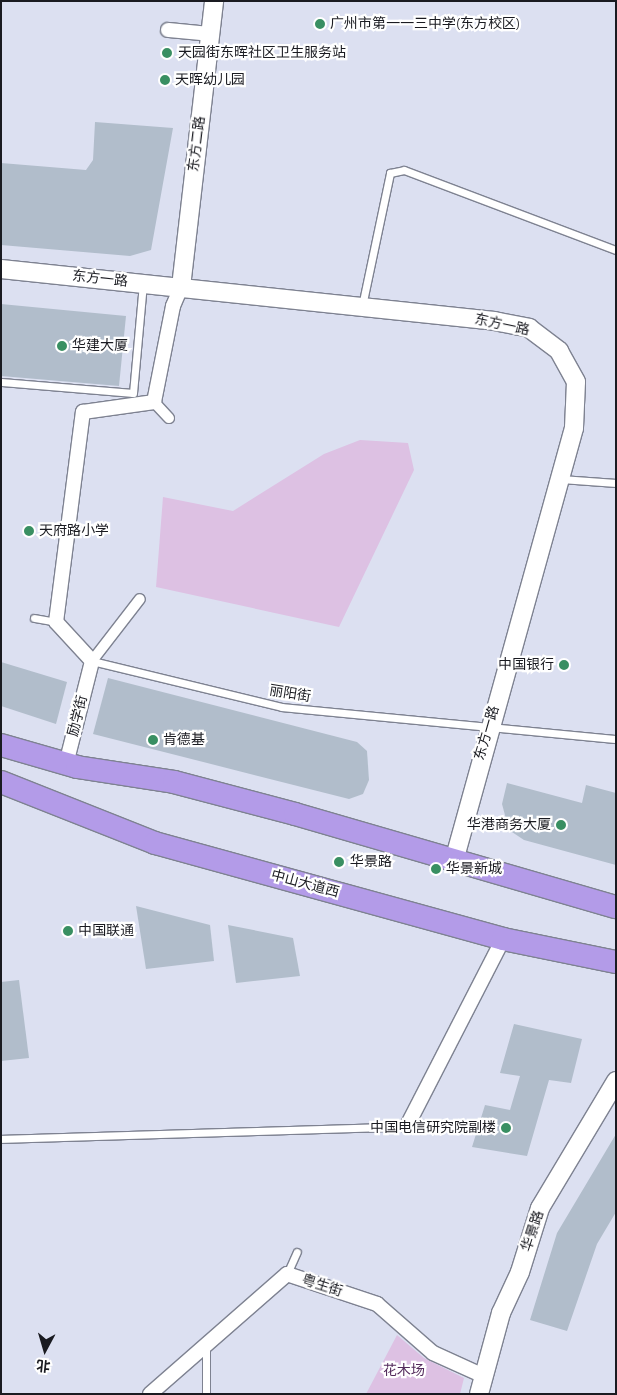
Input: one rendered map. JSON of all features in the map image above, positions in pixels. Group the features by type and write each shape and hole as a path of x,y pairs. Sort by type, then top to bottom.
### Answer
{"highway":[{"path":"1,745 66,764 174,782 455,858 616,907"},
{"name":"中山大道西","path":"1,782 155,843 503,939 606,960"}],"street":[{"name":"东方二路","path":"181,287 214,1"},
{"path":"168,30 210,34"},
{"name":"东方一路","path":"1,269 494,321 546,337 569,363 576,382 574,428 489,728 455,858"},
{"path":"154,402 173,306 181,287"},
{"path":"154,402 169,418"},
{"path":"140,599 91,664 56,622 83,412 154,402"},
{"name":"励学街","path":"66,764 91,664"},
{"path":"407,1126 503,939"},
{"path":"606,960 616,967"},
{"name":"华景路","path":"479,1394 501,1313 520,1272 540,1208 616,1081"},
{"name":"粤生街","path":"150,1394 206,1347 287,1274 377,1304 433,1353 484,1376"}],"lane":[{"path":"362,306 390,173 404,170 616,250"},
{"path":"1,382 133,393 143,283"},
{"path":"560,478 616,483"},
{"path":"34,618 56,622"},
{"name":"丽阳街","path":"91,664 282,708 616,739"},
{"path":"1,1139 407,1126"},
{"path":"287,1274 297,1252"},
{"path":"206,1347 206,1394"}],"green space":[{"path":"360,440 408,443 414,470 339,627 156,587 163,497 233,511 324,454"},
{"name":"花木场","path":"397,1335 424,1358 464,1378 460,1394 366,1394"}],"building":[{"path":"95,122 173,128 151,250 130,256 1,245 1,163 86,170 93,160"},
{"name":"华建大厦","path":"1,304 126,316 119,386 1,376"},
{"path":"1,662 67,682 56,724 1,706"},
{"path":"108,678 357,742 367,751 369,780 363,794 349,799 93,734"},
{"name":"华港商务大厦","path":"507,783 582,803 586,785 616,793 616,865 524,840 509,830 502,804"},
{"path":"136,906 210,925 214,961 146,969"},
{"path":"228,925 293,938 300,976 236,983"},
{"path":"19,980 29,1058 1,1061 1,982"},
{"path":"514,1024 582,1039 571,1083 549,1080 527,1156 472,1147 485,1105 510,1110 520,1076 500,1073"},
{"path":"616,1134 616,1212 597,1244 567,1331 530,1320 557,1233"}],"place":[{"name":"广州市第一一三中学(东方校区)","path":"320,24"},
{"name":"天园街东晖社区卫生服务站","path":"167,53"},
{"name":"天晖幼儿园","path":"165,80"},
{"name":"华建大厦","path":"62,346"},
{"name":"天府路小学","path":"29,531"},
{"name":"中国银行","path":"564,665"},
{"name":"肯德基","path":"153,740"},
{"name":"华港商务大厦","path":"561,825"},
{"name":"华景路","path":"339,862"},
{"name":"华景新城","path":"436,869"},
{"name":"中国联通","path":"68,931"},
{"name":"中国电信研究院副楼","path":"506,1128"}]}
